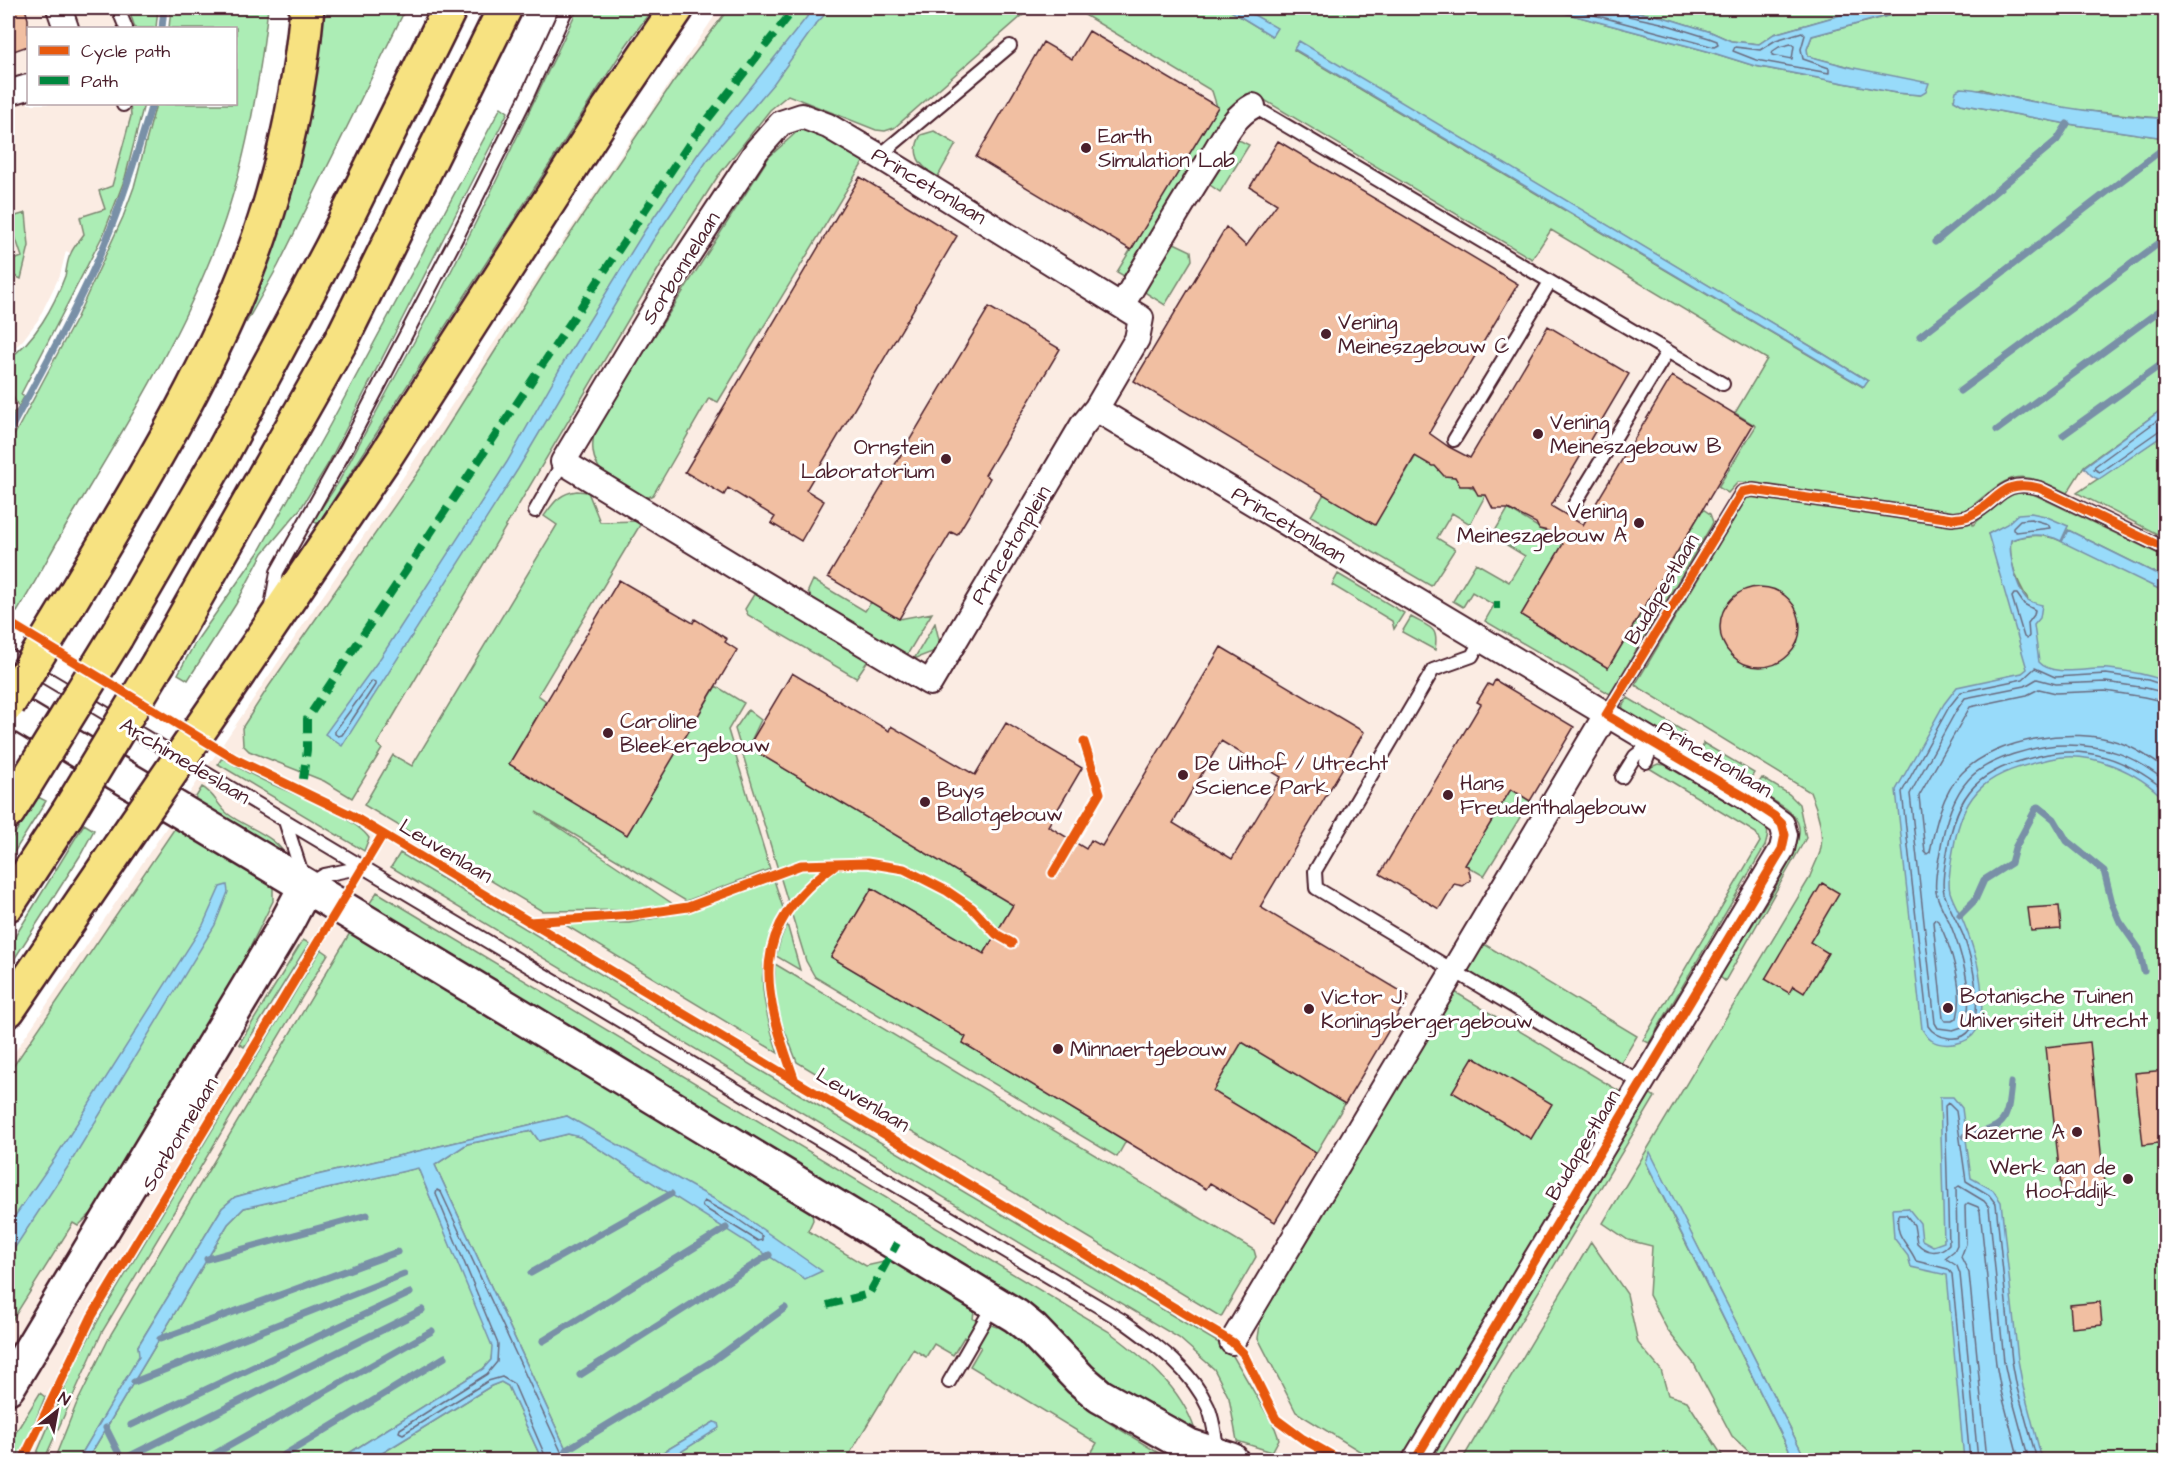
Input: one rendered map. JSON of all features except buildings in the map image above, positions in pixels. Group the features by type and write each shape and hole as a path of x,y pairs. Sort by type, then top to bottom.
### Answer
{"highway":[{"path":"8,706 174,423 210,354 244,276 272,196 292,117 307,8"},
{"path":"15,800 116,637 223,452 327,257 450,8"},
{"path":"8,904 67,814 159,662 342,339 505,8"},
{"path":"8,1010 268,632 387,454 609,108 677,8"}],"main road":[{"path":"8,706 995,1303 1032,1329 1080,1379 1100,1396 1189,1446 1223,1459"},
{"name":"Sorbonnelaan","path":"8,1387 286,924 306,886"}],"street":[{"path":"59,8 66,27"},
{"path":"8,93 27,87"},
{"path":"1122,305 1214,153 1242,112 1253,106"},
{"name":"Sorbonnelaan","path":"563,462 680,267 757,150 781,123 802,116 828,126"},
{"name":"Princetonlaan","path":"828,126 1141,318 1137,339 1096,410 1606,715 1649,752 1774,816 1782,824 1785,835 1782,849"},
{"name":"Princetonplein","path":"563,462 930,683 1082,426 1096,410"},
{"name":"Budapestlaan","path":"1232,1342 1606,715"},
{"name":"Budapestlaan","path":"1415,1461 1782,849"}],"lane":[{"path":"268,632 277,572 346,449 452,246 527,96 567,8"},
{"path":"122,16 126,27"},
{"path":"879,156 1010,46"},
{"path":"1253,106 1723,384"},
{"path":"1454,440 1550,282"},
{"path":"1574,505 1667,352"},
{"name":"Sorbonnelaan","path":"535,511 563,462"},
{"name":"Budapestlaan","path":"1606,715 1742,492 1754,490 1952,519 1970,516 2009,488 2024,484 2039,488 2166,549"},
{"path":"1481,640 1472,656 1433,670 1315,871 1316,888 1641,1083"},
{"name":"Archimedeslaan","path":"8,655 363,867"},
{"path":"1622,777 1635,756 1649,752"},
{"path":"285,821 306,886 324,874 363,867 1123,1321 1174,1361 1192,1380 1209,1408 1223,1459"},
{"path":"949,1382 995,1303"}],"shaded area":[{"path":"8,8 146,8 130,13 135,27 27,27 27,105 130,105 131,116 105,209 70,253 66,251 60,275 38,320 23,340 8,354"},
{"name":"De Uithof / Utrecht Science Park","path":"720,8 1202,8 2038,488 2165,396 2165,1460 8,1460 8,1062"}],"green space":[{"path":"146,8 158,8 156,27 135,27 130,13"},
{"path":"171,8 268,8 254,107 239,172 219,236 178,331 17,612 8,606 8,447 77,317 123,217 134,187 156,105 237,105 237,27 169,27"},
{"path":"323,8 406,8 278,266 246,323 270,250 306,123 315,76"},
{"path":"578,8 653,8 625,47 318,524 313,521 338,483 436,301 489,196"},
{"path":"729,8 1031,8 894,128 885,131 876,130 788,95 770,110 718,176 663,261 377,744 382,749 352,798 324,781 249,751 243,745 242,728 269,686 423,465 550,264 673,82"},
{"path":"1073,8 1226,8 1272,36 1276,28 1242,8 1546,8 1755,66 1896,93 1921,95 1849,67 1808,56 1807,49 1812,36 1918,8 2165,8 2165,112 2158,118 2069,109 1982,89 1954,99 1961,104 2062,123 2165,138 2165,407 2084,466 2067,493 2035,479 2013,478 2004,482 1967,510 1973,525 2007,495 2031,493 2165,557 2165,578 2068,530 2140,579 2165,592 2165,1460 1806,1460 1650,1153 1646,1163 1794,1460 1758,1460 1732,1436 1694,1364 1668,1331 1649,1295 1652,1246 1628,1240 1603,1223 1809,879 1820,852 1821,829 1810,792 1635,685 1753,483 1738,482 1728,493 1718,487 1756,426 1735,413 1767,359 1551,230 1532,259 1251,92 1226,111 1124,276 1117,272 1217,107 1212,91","holes":["1299,42 1812,347 1868,381 1863,387 1294,50","2008,524 2068,526 2061,541 2036,535 2011,540 2014,570 2028,599 1988,534"]},
{"path":"1615,8 1865,8 1774,34 1759,44 1731,41 1711,32 1663,17"},
{"path":"130,105 144,105 125,178 104,233 21,394 24,397 18,407 8,387 8,359 35,333 55,299 65,276 70,256 84,234 80,217 105,209 99,191 112,186 131,116"},
{"path":"501,107 508,112 328,464 301,508 263,553 236,604 188,680 178,674 195,643 258,553 326,432"},
{"path":"800,129 813,131 864,161 718,402 709,398 653,495 639,496 612,480 598,466 593,448 595,429 769,157"},
{"path":"934,131 956,144 937,178 928,173 928,170 920,163 916,149 921,135"},
{"path":"1234,140 1249,145 1220,192 1210,185 1209,180"},
{"path":"26,213 29,246 21,279 8,273 8,262 22,257 9,218"},
{"path":"1170,241 1191,251 1192,260 1165,305 1146,293 1144,288"},
{"path":"17,410 8,426 8,417"},
{"path":"2165,434 2165,538 2077,493"},
{"path":"1417,454 1485,496 1470,524 1452,513 1437,538 1455,549 1431,586 1311,516 1324,494 1375,524"},
{"path":"577,491 588,492 600,522 640,521 640,525 538,695 546,701 509,764 627,834 716,686 744,703 728,730 770,869 686,901 536,812 673,904 627,910 542,911 364,805 393,755 412,766 557,525 544,516 558,499"},
{"path":"1508,509 1564,543 1521,615 1608,668 1703,509 1710,514 1713,522 1710,528 1610,694 1485,621 1494,605 1472,592 1463,607 1453,601 1476,563 1509,582 1525,556 1492,536"},
{"path":"1338,574 1404,613 1394,629 1392,621 1332,585"},
{"path":"813,580 865,611 871,602 899,619 932,613 907,655 812,599 808,591"},
{"path":"756,591 869,659 856,678 748,615 745,609"},
{"path":"1411,617 1432,629 1436,636 1435,650 1402,632"},
{"path":"935,623 940,644 935,651 914,659"},
{"path":"1628,698 1685,732 1672,741 1625,713 1622,706"},
{"path":"748,710 761,720 748,747 1013,905 984,954 872,888 831,957 966,1037 963,1043 1126,1141 1117,1157 815,977 806,961 735,729"},
{"path":"1703,743 1754,773 1747,784 1702,758"},
{"path":"222,758 352,823 369,838 364,851 218,764"},
{"path":"1658,764 1665,765 1762,822 1768,833 1765,846 1649,1043 1643,1040 1760,842 1756,833 1649,768"},
{"path":"1762,778 1789,794 1799,804 1806,838 1725,981 1719,976 1780,879 1798,840 1799,827 1793,815 1781,805 1754,790"},
{"path":"202,787 228,814 270,838 283,851 287,859 191,805"},
{"path":"1511,789 1530,801 1484,876 1465,865"},
{"path":"38,797 46,801 8,862 8,844"},
{"path":"179,822 273,884 273,901 227,994 107,1198 78,1226 73,1223 8,1327 8,1074"},
{"path":"84,824 94,830 8,969 8,948"},
{"path":"400,853 814,1103 1229,1349 1275,1428 1279,1439 1272,1452 1237,1441 1229,1398 1214,1369 1179,1338 391,867"},
{"path":"774,880 783,908 767,945 762,979 767,1015 778,1053 562,923 629,923 688,912"},
{"path":"377,892 1108,1331 1147,1362 1170,1386 1180,1399 1195,1430 1127,1394 366,909"},
{"path":"787,924 800,970 776,956"},
{"path":"351,931 811,1206 813,1220 808,1231 866,1266 897,1259 975,1304 973,1319 997,1327 1005,1324 1075,1396 1106,1421 1170,1460 1100,1460 1090,1455 1097,1443 970,1366 981,1347 964,1337 953,1355 934,1344 926,1357 913,1349 846,1460 668,1460 718,1428 714,1422 650,1460 571,1460 435,1165 467,1144 532,1131 539,1141 568,1134 580,1137 758,1247 567,1116 296,1180 235,1197 222,1208 138,1346 140,1356 78,1460 54,1460 76,1405 111,1334"},
{"path":"303,940 309,943 244,1047 239,1044"},
{"path":"1484,944 1637,1036 1621,1063 1467,971"},
{"path":"321,949 328,954 102,1332 44,1460 34,1460 74,1366 101,1315"},
{"path":"775,964 1254,1250 1256,1257 1221,1317 797,1062 781,1021 775,993"},
{"path":"1455,992 1624,1094 1401,1460 1374,1460 1296,1412 1258,1338 1261,1318"},
{"path":"1242,1042 1345,1104 1316,1153 1211,1090"},
{"path":"1649,1093 1655,1097 1438,1460 1431,1460"},
{"path":"418,1168 493,1346 491,1360 483,1369 338,1460 87,1460 228,1224 244,1208"},
{"path":"1591,1242 1627,1294 1638,1343 1661,1370 1668,1395 1687,1401 1725,1460 1462,1460"},
{"path":"501,1382 508,1386 542,1460 371,1460 491,1386"},
{"path":"40,1393 45,1397 19,1460 8,1460 8,1445"}],"water":[{"path":"814,8 831,8 816,24 774,83 707,161 653,240 518,469 342,746 325,734 381,657 507,462 566,358 645,230 700,151"},
{"path":"1226,8 1242,8 1277,28 1272,36"},
{"path":"1546,8 1615,8 1663,17 1711,32 1731,41 1759,44 1774,34 1865,8 1917,8 1812,36 1807,49 1808,56 1849,67 1929,83 1926,92 1921,95 1896,93 1755,66"},
{"path":"1299,41 1868,381 1864,387 1294,49"},
{"path":"1961,88 2110,114 2158,118 2165,112 2165,138 2062,123 1961,104 1954,100 1956,91"},
{"path":"2165,407 2165,434 2099,479 2092,476 2084,467"},
{"path":"2031,513 2045,516 2068,526 2061,541 2036,535 2011,540 2012,562 2020,589 2028,600 2042,605 2040,618 2034,625 2039,662 2053,670 2109,669 2138,673 2165,681 2165,800 2141,780 2127,772 2097,760 2081,758 2065,757 2029,764 1996,777 1983,786 1964,811 1951,861 1949,882 1951,896 1967,930 1976,960 1982,990 1980,1020 1972,1036 1955,1044 1942,1044 1927,1037 1922,1029 1896,790 1944,704 1957,687 2022,673 2027,669 1988,534 2007,524 2018,514"},
{"path":"2068,530 2165,578 2165,592 2062,542"},
{"path":"227,885 228,892 215,925 69,1165 8,1256 8,1226 55,1158 203,925 220,887"},
{"path":"1940,1097 1953,1097 1962,1108 1971,1178 1993,1190 2001,1202 2018,1360 2023,1387 2044,1460 1964,1460 1947,1275 1911,1267 1908,1256 1894,1238 1892,1209 1908,1208 1920,1223 1922,1240 1933,1246 1944,1242"},
{"path":"567,1116 739,1213 822,1271 805,1279 580,1137 568,1134 539,1141 532,1131 467,1144 435,1165 571,1460 542,1460 508,1386 501,1382 371,1460 338,1460 483,1369 491,1360 492,1346 418,1168 244,1208 228,1224 87,1460 78,1460 139,1356 138,1346 222,1208 235,1197 296,1180"},
{"path":"1650,1152 1806,1460 1794,1460 1646,1162"},
{"path":"714,1422 718,1423 719,1428 668,1460 650,1460"}],"waterway":[{"path":"162,27 164,8"},
{"path":"8,434 71,315 112,226 152,105"},
{"path":"1935,242 2057,140 2067,124"},
{"path":"1920,336 2166,145"},
{"path":"1960,391 2166,238"},
{"path":"1997,430 2166,306"},
{"path":"2063,435 2166,361"},
{"path":"1960,915 1975,900 1984,880 2011,863 2015,848 2039,807 2054,819 2067,841 2104,871 2112,903 2120,922 2139,949 2144,971"},
{"path":"1965,1136 1989,1130 2002,1122 2008,1107 2011,1083"},
{"path":"531,1273 671,1194"},
{"path":"207,1259 367,1215"},
{"path":"543,1341 726,1228"},
{"path":"160,1339 397,1252"},
{"path":"580,1375 769,1255"},
{"path":"134,1382 404,1274"},
{"path":"131,1425 410,1293"},
{"path":"566,1450 711,1362 785,1308"},
{"path":"122,1460 422,1310"},
{"path":"204,1460 432,1331"},
{"path":"276,1460 445,1357"},
{"path":"106,1428 122,1460"}],"marked path":[{"path":"303,779 307,750 307,719 693,138 795,8"},
{"path":"1494,605 1500,605"},
{"path":"827,1305 869,1294 897,1243"}],"cycle path":[{"path":"1415,1460 1782,849 1785,835 1782,824 1774,816 1606,715 1742,492 1753,490 1952,519 1971,515 2008,489 2026,486 2039,488 2166,549"},
{"name":"Leuvenlaan","path":"8,622 235,759 351,815 1232,1342 1243,1353 1276,1419 1303,1439 1340,1460"},
{"path":"1053,873 1100,793 1084,742"},
{"path":"23,1460 92,1316 383,834"},
{"path":"529,922 633,915 688,907 801,865 867,863 904,869 947,891 972,908 996,934 1012,943"},
{"path":"795,1081 775,1017 770,989 769,962 775,937 787,912 807,888 836,864"}],"place":[{"name":"Earth Simulation Lab","path":"1086,148"},
{"name":"Vening Meineszgebouw C","path":"1326,334"},
{"name":"Vening Meineszgebouw B","path":"1538,434"},
{"name":"Ornstein Laboratorium","path":"946,459"},
{"name":"Vening Meineszgebouw A","path":"1639,523"},
{"name":"Caroline Bleekergebouw","path":"608,733"},
{"name":"De Uithof / Utrecht Science Park","path":"1183,775"},
{"name":"Hans Freudenthalgebouw","path":"1448,795"},
{"name":"Buys Ballotgebouw","path":"925,802"},
{"name":"Botanische Tuinen Universiteit Utrecht","path":"1948,1008"},
{"name":"Victor J. Koningsbergergebouw","path":"1309,1009"},
{"name":"Minnaertgebouw","path":"1058,1049"},
{"name":"Kazerne A","path":"2077,1132"},
{"name":"Werk aan de Hoofddijk","path":"2128,1179"}]}
